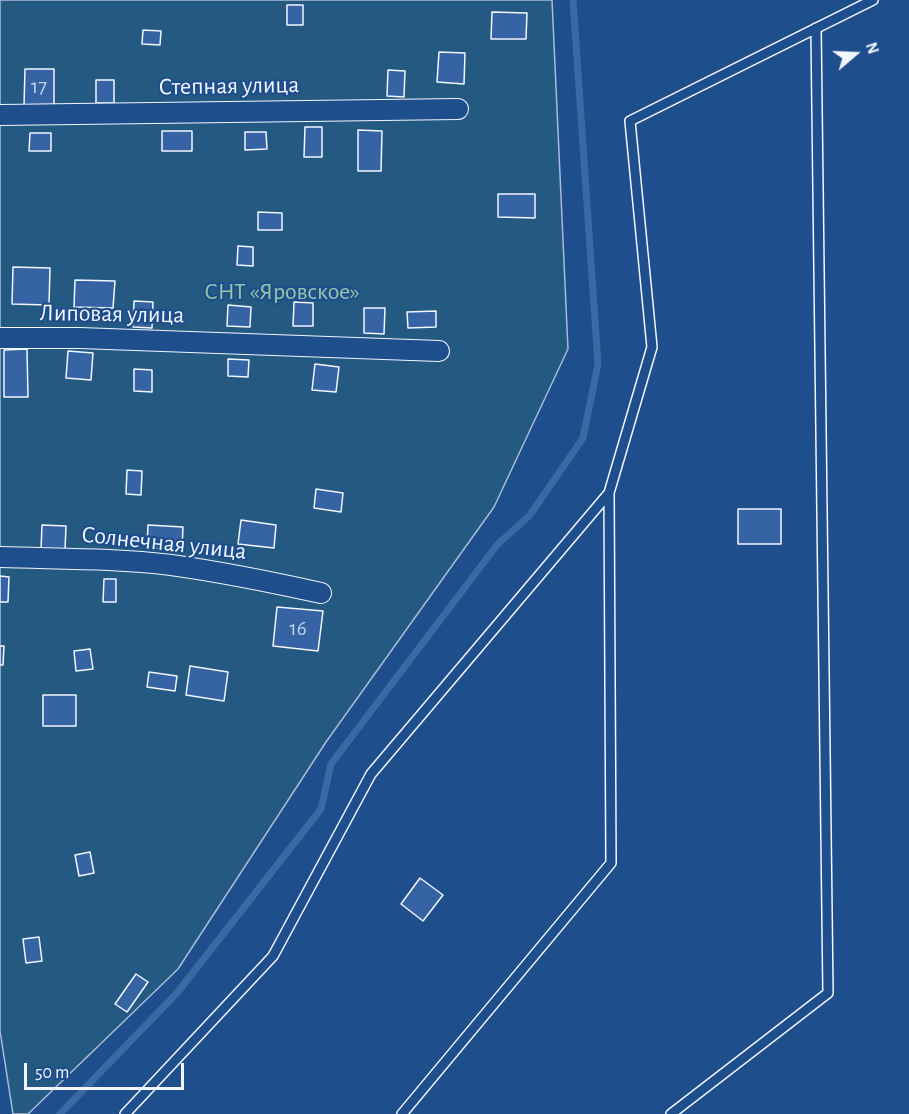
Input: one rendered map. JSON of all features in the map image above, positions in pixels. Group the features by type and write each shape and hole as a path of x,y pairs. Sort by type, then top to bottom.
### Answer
{"street":[{"name":"Степная улица","path":"0,115 458,109"},
{"name":"Липовая улица","path":"0,338 80,338 439,351"},
{"name":"Солнечная улица","path":"0,557 104,560 169,565 250,577 321,593"}],"lane":[{"path":"402,1114 611,863 609,493 652,347 630,121 873,0"},
{"path":"671,1114 828,993 816,28"},
{"path":"125,1114 273,956 371,774 609,493"}],"green space":[{"name":"СНТ «Яровское»","path":"0,0 552,0 568,349 494,507 326,742 178,969 28,1114 13,1114 0,1031"}],"building":[{"path":"287,5 303,5 303,25 287,25"},
{"path":"492,12 527,13 526,39 491,39"},
{"path":"143,30 161,31 160,45 142,44"},
{"path":"439,52 465,53 464,84 437,82"},
{"path":"25,69 54,69 54,106 24,106"},
{"path":"388,70 405,71 404,97 387,96"},
{"path":"96,80 114,80 114,103 96,103"},
{"path":"305,127 322,127 322,157 304,157"},
{"path":"358,130 382,131 381,171 358,171"},
{"path":"162,131 192,131 192,151 162,151"},
{"path":"245,132 266,132 267,149 245,150"},
{"path":"30,133 51,133 51,151 29,151"},
{"path":"498,194 535,194 535,218 498,217"},
{"path":"258,212 282,213 282,230 258,230"},
{"path":"238,246 253,247 253,266 237,265"},
{"path":"13,267 50,268 49,305 12,304"},
{"path":"75,280 115,281 113,308 74,307"},
{"path":"134,301 153,302 152,328 133,327"},
{"path":"294,302 313,303 313,326 293,326"},
{"path":"228,305 251,307 250,327 227,326"},
{"path":"364,308 385,308 384,334 364,333"},
{"path":"436,311 436,327 408,328 407,312"},
{"path":"27,349 28,397 4,397 4,350"},
{"path":"68,351 93,353 91,380 66,378"},
{"path":"228,359 249,360 248,377 228,376"},
{"path":"315,364 339,367 336,392 312,390"},
{"path":"134,369 152,370 152,392 134,391"},
{"path":"127,470 142,471 141,495 126,494"},
{"path":"316,489 343,493 341,512 314,508"},
{"path":"738,509 781,509 781,544 738,544"},
{"path":"241,520 276,525 274,548 238,544"},
{"path":"42,525 66,526 65,550 41,549"},
{"path":"148,525 183,527 182,549 147,548"},
{"path":"0,576 9,577 8,602 0,602"},
{"path":"104,579 116,579 116,602 103,602"},
{"path":"277,607 323,611 318,651 273,646"},
{"path":"0,646 4,646 3,665 0,665"},
{"path":"90,649 93,669 76,671 74,651"},
{"path":"190,666 228,672 224,701 186,695"},
{"path":"149,672 177,676 175,691 147,687"},
{"path":"43,695 76,695 76,726 43,726"},
{"path":"90,852 94,873 79,876 75,855"},
{"path":"420,878 443,895 423,921 401,904"},
{"path":"39,937 42,961 26,963 23,939"},
{"path":"136,974 148,982 127,1012 115,1004"}],"waterway":[{"path":"60,1114 177,993 321,809 331,764 497,545 530,515 583,438 598,364 573,0"}]}
